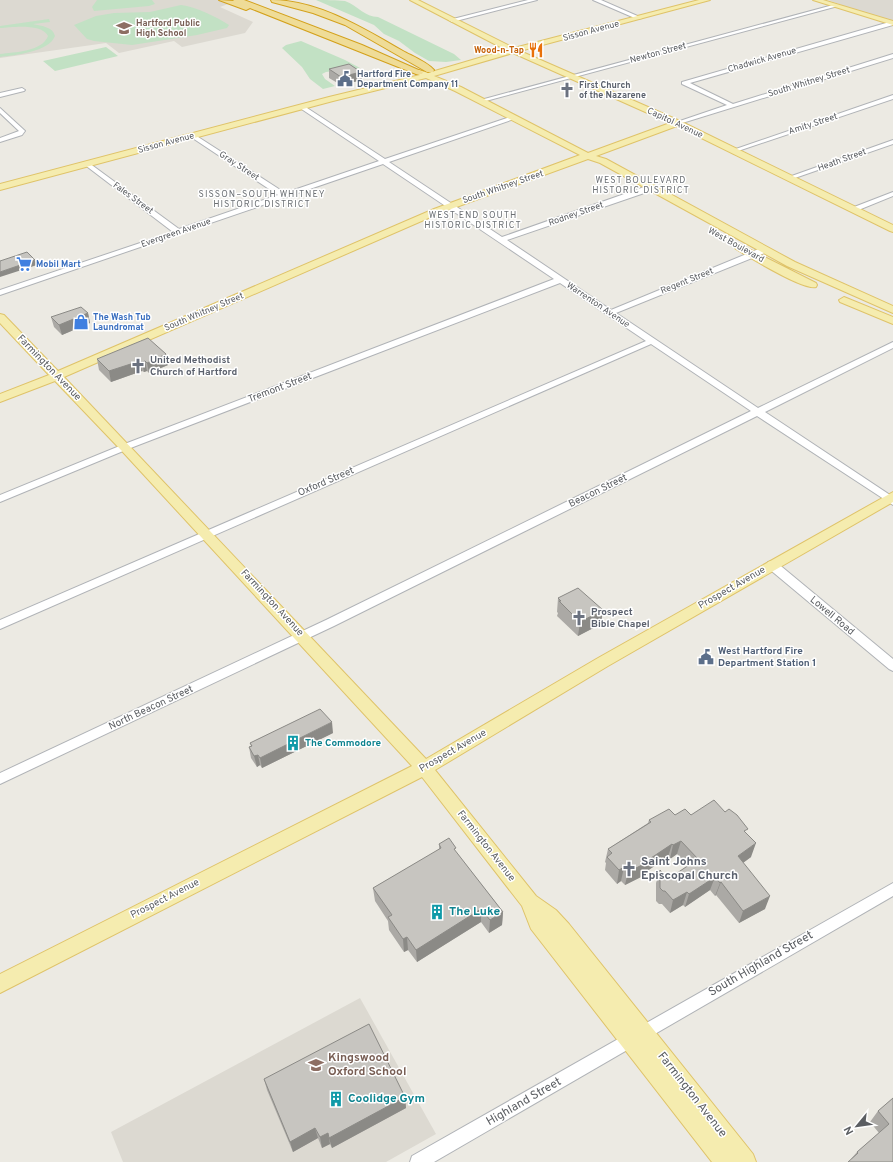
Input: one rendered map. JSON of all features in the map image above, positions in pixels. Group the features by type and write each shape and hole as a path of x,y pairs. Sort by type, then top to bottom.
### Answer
{"highway":[{"path":"223,0 238,2 271,17 353,44 428,73"},
{"path":"275,0 321,12 348,23"},
{"path":"308,0 428,73"}],"main road":[{"name":"Capitol Avenue","path":"413,0 514,51 677,123 893,229"},
{"name":"Sisson Avenue","path":"0,187 302,108 362,90 707,0"},
{"path":"816,0 893,23"},
{"name":"West Boulevard","path":"428,73 512,118 588,156 603,161 650,188 803,270 831,291 893,310"},
{"name":"South Whitney Street","path":"0,398 57,376 450,206 677,123"},
{"name":"West Boulevard","path":"588,156 587,160 590,163 720,237"},
{"name":"West Boulevard","path":"733,244 752,255 893,321"},
{"name":"Farmington Avenue","path":"2,322 57,376 125,447 424,768 530,902 550,916 725,1162"},
{"name":"Prospect Avenue","path":"0,984 424,768 603,662 891,499"},
{"name":"Farmington Avenue","path":"636,1037 745,1162"}],"street":[{"path":"452,20 534,0"},
{"path":"596,0 639,18"},
{"name":"Newton Street","path":"480,101 835,6"},
{"name":"Chadwick Avenue","path":"733,106 684,82 893,23"},
{"name":"South Whitney Street","path":"677,123 893,56"},
{"path":"0,95 22,90"},
{"name":"Amity Street","path":"733,150 893,97"},
{"name":"Warrenton Avenue","path":"302,108 891,499"},
{"path":"0,110 22,131 16,136 0,140"},
{"name":"Evergreen Avenue","path":"0,293 512,118"},
{"name":"Gray Street","path":"193,136 284,196"},
{"name":"Heath Street","path":"790,178 893,142"},
{"name":"Fales Street","path":"87,164 178,232"},
{"name":"Rodney Street","path":"501,240 650,188"},
{"path":"853,209 893,194"},
{"name":"Regent Street","path":"610,313 764,250"},
{"name":"Tremont Street","path":"0,499 125,447 560,280"},
{"name":"Oxford Street","path":"0,625 652,341"},
{"name":"Beacon Street","path":"302,636 893,345"},
{"name":"Lowell Road","path":"772,565 893,666"},
{"name":"North Beacon Street","path":"0,779 302,636"},
{"name":"South Highland Street","path":"636,1037 893,889"},
{"name":"Highland Street","path":"418,1162 636,1037"}],"shaded area":[{"name":"Hartford Public High School","path":"0,0 227,0 228,4 220,7 253,22 245,33 182,47 174,41 119,53 106,43 0,58"},
{"path":"828,0 893,0 893,21 855,10"},
{"name":"Kingswood Oxford School","path":"360,998 436,1134 386,1162 123,1162 111,1132"}],"green space":[{"path":"97,0 152,0 155,4 149,6 94,11 92,7"},
{"path":"316,0 334,0 350,3 373,17 378,17 454,54 461,60 446,62 429,61 399,41 384,34 374,25"},
{"path":"181,5 206,13 229,25 227,28 197,35 132,45 87,39 74,25 96,16 114,13 150,12"},
{"path":"49,19 50,22 33,24 47,27 54,33 55,36 52,41 46,46 31,52 0,57 0,54 20,52 34,48 45,41 48,36 40,29 33,27 0,28 0,26"},
{"path":"301,41 360,68 326,72 322,74 325,79 335,86 323,89 310,79 302,67 282,48 286,45"},
{"path":"106,47 118,56 55,71 43,61"}],"building":[{"path":"349,64 361,72 341,77 329,69"},
{"path":"27,252 35,260 0,272 0,261"},
{"path":"81,307 88,313 59,325 51,317"},
{"path":"148,338 166,354 147,363 145,361 140,361 109,371 97,359"},
{"path":"578,588 603,610 580,622 559,601 561,601 558,598"},
{"path":"320,709 332,722 260,758 258,755 254,756 249,747 252,746 250,743"},
{"name":"Saint Johns Episcopal Church","path":"714,800 725,812 729,809 737,815 748,829 744,831 756,843 738,856 770,896 743,911 721,882 720,883 715,877 689,894 687,892 673,900 660,888 660,870 668,879 698,859 681,841 673,845 672,844 646,863 628,872 624,867 619,870 607,857 612,853 608,849 651,822 649,820 669,809 675,815 685,809 691,815"},
{"name":"The Luke","path":"449,838 456,848 454,849 503,912 490,920 481,909 416,950 407,937 403,939 388,917 392,915 373,888 441,848 439,844"},
{"name":"Coolidge Gym","path":"369,1024 405,1097 329,1138 328,1133 320,1137 315,1128 290,1142 264,1079"},
{"path":"893,1098 893,1162 848,1162 858,1153 857,1152 889,1124 878,1111"}],"place":[{"name":"Hartford Public High School","path":"124,28"},
{"name":"Wood-n-Tap","path":"536,50"},
{"name":"Hartford Fire Department Company 11","path":"345,79"},
{"name":"First Church of the Nazarene","path":"567,90"},
{"name":"Mobil Mart","path":"24,264"},
{"name":"The Wash Tub Laundromat","path":"81,322"},
{"name":"United Methodist Church of Hartford","path":"138,366"},
{"name":"Prospect Bible Chapel","path":"579,618"},
{"name":"West Hartford Fire Department Station 1","path":"706,657"},
{"name":"The Commodore","path":"293,743"},
{"name":"Saint Johns Episcopal Church","path":"629,869"},
{"name":"The Luke","path":"437,912"},
{"name":"Kingswood Oxford School","path":"316,1065"},
{"name":"Coolidge Gym","path":"336,1099"}],"district":[{"name":"WEST BOULEVARD HISTORIC DISTRICT","path":"641,186"},
{"name":"SISSON–SOUTH WHITNEY HISTORIC DISTRICT","path":"262,200"},
{"name":"WEST END SOUTH HISTORIC DISTRICT","path":"473,220"}]}
